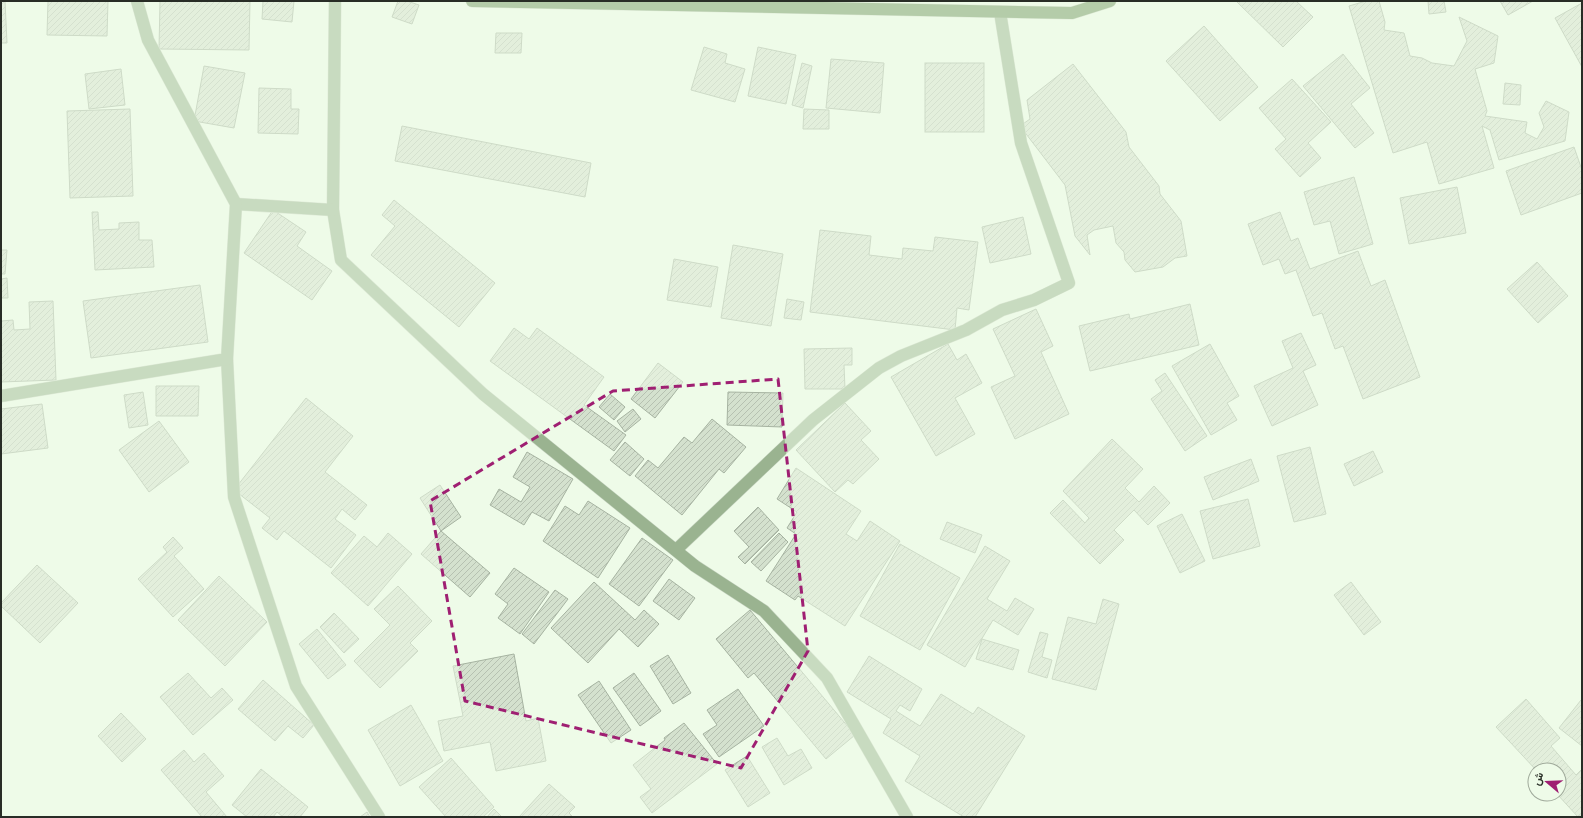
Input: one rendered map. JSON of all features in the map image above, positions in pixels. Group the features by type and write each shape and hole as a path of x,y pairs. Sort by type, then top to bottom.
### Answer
{"street":[{"path":"137,1 148,40 236,204 227,359 234,497 296,686 379,817"},
{"path":"335,1 333,210 341,260 483,394 695,566 764,611 827,678 907,817"},
{"path":"472,1 688,3 1072,13 1110,1"},
{"path":"676,550 813,420 879,368 901,356 966,330 1002,310 1034,300 1069,283 1021,143 1000,12"},
{"path":"236,204 333,210"},
{"path":"1,396 227,359"}],"highlighted area":[{"path":"778,379 808,651 741,768 465,701 430,501 613,391"}],"building":[{"path":"1,1 5,1 7,43 1,43"},
{"path":"48,1 108,1 107,36 47,35"},
{"path":"160,1 250,1 249,50 159,49"},
{"path":"263,1 294,1 292,22 262,19"},
{"path":"398,1 407,1 419,5 412,24 392,17"},
{"path":"1236,1 1296,1 1313,17 1283,47"},
{"path":"1366,1 1379,1 1385,22 1384,30 1404,33 1410,56 1422,58 1432,63 1454,66 1467,41 1459,17 1498,36 1494,63 1475,69 1487,111 1485,116 1527,122 1525,133 1537,139 1544,127 1539,113 1546,101 1569,112 1565,141 1499,160 1490,130 1482,126 1494,168 1439,184 1427,142 1393,153 1349,6"},
{"path":"1428,1 1444,1 1446,12 1429,14"},
{"path":"1500,1 1533,1 1508,15"},
{"path":"1582,3 1582,67 1555,18"},
{"path":"1204,26 1258,87 1220,121 1166,61"},
{"path":"496,33 522,33 521,53 495,53"},
{"path":"704,47 727,54 725,63 745,69 735,102 691,90"},
{"path":"758,47 796,55 786,104 748,96"},
{"path":"1343,54 1370,88 1351,104 1374,133 1355,148 1303,86"},
{"path":"831,59 884,63 880,113 826,108"},
{"path":"802,63 812,66 803,108 792,105"},
{"path":"925,63 984,63 984,132 925,132"},
{"path":"1073,64 1126,132 1129,147 1159,186 1160,194 1181,221 1187,256 1175,258 1163,267 1135,272 1125,260 1124,252 1116,243 1113,226 1094,230 1087,235 1090,255 1075,236 1065,185 1020,126 1030,119 1027,100"},
{"path":"204,66 245,73 234,128 194,121"},
{"path":"121,69 125,105 89,109 85,74"},
{"path":"1292,79 1331,122 1308,143 1321,158 1300,177 1275,149 1286,139 1259,108"},
{"path":"1505,83 1521,85 1520,105 1503,104"},
{"path":"259,88 291,89 291,109 299,109 298,134 258,133"},
{"path":"130,109 133,196 70,198 67,111"},
{"path":"804,109 829,110 829,129 803,129"},
{"path":"402,126 591,163 585,197 395,161"},
{"path":"1574,147 1582,170 1582,193 1521,215 1506,171"},
{"path":"1354,177 1373,244 1339,254 1330,221 1314,225 1304,192"},
{"path":"1457,187 1466,233 1409,244 1400,198"},
{"path":"394,200 495,283 459,327 371,255 395,226 382,215"},
{"path":"273,210 306,232 297,246 332,271 312,300 244,253"},
{"path":"92,212 98,212 99,230 119,229 119,223 139,222 139,240 152,240 154,267 95,270"},
{"path":"1280,212 1291,241 1298,238 1310,269 1358,251 1371,286 1385,280 1420,377 1363,399 1343,346 1335,349 1322,313 1313,316 1296,270 1285,274 1279,259 1263,265 1248,224"},
{"path":"1023,217 1031,254 990,263 982,227"},
{"path":"820,230 871,236 869,255 902,259 903,248 933,251 935,237 978,242 969,310 957,308 955,330 810,312"},
{"path":"733,245 783,254 771,326 721,318"},
{"path":"1,250 7,250 5,274 1,274"},
{"path":"674,259 718,267 711,307 667,300"},
{"path":"1537,262 1568,296 1538,323 1507,289"},
{"path":"7,278 8,298 1,298 1,279"},
{"path":"200,285 208,342 91,358 83,301"},
{"path":"787,299 804,302 801,320 784,318"},
{"path":"53,301 56,380 1,382 1,321 13,320 14,330 30,329 29,302"},
{"path":"1190,304 1199,345 1090,371 1079,326 1129,314 1130,319"},
{"path":"1036,309 1053,346 1041,352 1069,414 1015,439 991,387 1015,376 993,329"},
{"path":"514,328 529,339 537,328 604,377 584,405 626,435 614,451 490,361"},
{"path":"1301,333 1316,365 1303,371 1318,405 1272,426 1254,386 1293,368 1282,341"},
{"path":"948,344 957,360 966,354 982,383 955,398 975,434 936,456 891,377"},
{"path":"1210,344 1239,396 1227,403 1237,420 1211,435 1172,366"},
{"path":"852,348 852,365 844,365 845,389 805,389 804,349"},
{"path":"658,363 683,382 655,418 631,399"},
{"path":"1165,373 1207,436 1185,451 1151,399 1162,391 1155,380"},
{"path":"156,386 199,386 198,416 156,416"},
{"path":"143,392 148,425 129,428 124,395"},
{"path":"728,392 783,393 782,427 727,425"},
{"path":"610,394 625,407 614,420 599,407"},
{"path":"306,398 353,436 325,472 367,505 355,520 342,509 335,519 356,535 331,568 284,531 277,540 262,528 270,518 234,490"},
{"path":"845,403 871,431 861,440 879,459 853,484 848,480 835,492 796,450"},
{"path":"42,404 48,448 1,454 1,409"},
{"path":"633,409 641,419 625,432 617,421"},
{"path":"712,419 746,447 724,473 719,469 682,515 635,476 648,460 658,468 684,437 692,443"},
{"path":"159,421 189,462 149,492 119,450"},
{"path":"1112,439 1143,469 1125,488 1139,502 1154,486 1170,503 1148,525 1134,510 1114,530 1124,540 1100,564 1050,513 1063,500 1085,523 1089,518 1063,491"},
{"path":"625,442 644,459 630,476 610,460"},
{"path":"1310,447 1326,514 1294,522 1277,456"},
{"path":"1373,451 1383,472 1354,486 1344,464"},
{"path":"527,452 573,479 549,521 532,512 524,525 490,505 499,489 521,502 530,487 513,477"},
{"path":"1251,459 1259,481 1213,500 1204,477"},
{"path":"796,468 861,511 846,534 857,541 870,521 900,541 845,626 798,596 795,600 766,581 796,534 787,528 797,512 777,499"},
{"path":"440,485 461,517 441,531 420,498"},
{"path":"1248,499 1260,546 1213,559 1200,511"},
{"path":"588,501 630,528 598,578 543,541 565,506 579,515"},
{"path":"758,507 779,530 745,564 738,557 749,547 734,531"},
{"path":"1182,514 1205,561 1180,573 1157,526"},
{"path":"947,522 982,535 975,553 940,539"},
{"path":"441,531 490,573 470,597 421,554"},
{"path":"388,533 412,554 368,606 331,573 364,536 377,547"},
{"path":"779,533 788,542 761,571 751,562"},
{"path":"173,537 183,548 174,556 204,589 173,617 138,579 167,552 163,547"},
{"path":"642,538 673,560 639,606 609,584"},
{"path":"900,544 960,578 920,650 860,616"},
{"path":"985,546 1010,561 987,599 1007,611 1015,598 1034,609 1018,635 993,620 965,667 927,645"},
{"path":"37,565 78,603 40,643 1,606 1,603"},
{"path":"514,568 549,592 520,634 498,618 508,604 495,594"},
{"path":"219,576 267,622 225,666 178,620"},
{"path":"669,579 695,598 679,620 653,601"},
{"path":"594,582 635,620 644,610 659,624 638,647 619,629 588,663 551,628"},
{"path":"1351,582 1381,622 1364,635 1334,595"},
{"path":"398,586 432,621 410,643 418,651 380,688 354,661 390,625 374,609"},
{"path":"555,590 568,599 534,644 522,634"},
{"path":"1103,599 1119,604 1096,690 1052,679 1068,617 1096,624"},
{"path":"750,610 855,735 826,759 754,673 748,678 716,639"},
{"path":"334,613 359,639 344,653 320,627"},
{"path":"317,629 346,665 328,679 299,644"},
{"path":"1040,632 1048,634 1042,657 1052,660 1047,678 1028,672"},
{"path":"982,639 1019,650 1013,670 976,659"},
{"path":"514,654 526,721 538,718 546,761 496,771 490,742 444,751 438,721 463,716 453,666"},
{"path":"668,655 691,693 673,704 650,666"},
{"path":"869,656 922,689 910,711 900,705 896,711 920,726 941,694 973,714 978,707 1025,736 975,817 964,817 905,781 920,756 883,733 891,719 847,692"},
{"path":"188,673 211,698 222,688 233,700 193,735 160,697"},
{"path":"634,673 661,711 640,726 613,688"},
{"path":"263,680 314,725 303,738 288,726 275,741 238,709"},
{"path":"599,681 631,730 611,743 578,695"},
{"path":"738,689 764,726 719,757 703,734 717,725 707,710"},
{"path":"1526,699 1560,738 1551,746 1565,762 1529,762 1496,727"},
{"path":"1581,700 1582,701 1582,746 1559,728"},
{"path":"411,705 443,761 400,786 368,730"},
{"path":"121,713 146,739 122,762 98,736"},
{"path":"684,723 717,764 652,813 640,797 651,789 633,765"},
{"path":"777,738 788,756 801,749 812,768 784,785 762,747"},
{"path":"184,750 194,762 204,753 224,776 206,792 227,817 202,817 161,770"},
{"path":"747,756 770,793 748,807 725,770"},
{"path":"451,758 494,807 483,817 446,817 419,787"},
{"path":"1567,765 1576,775 1582,769 1582,814 1578,817 1564,802 1567,802"},
{"path":"261,769 308,807 300,817 283,817 277,812 273,817 247,817 232,805"},
{"path":"549,784 575,807 569,813 573,817 519,817"},
{"path":"494,809 502,817 487,817"},
{"path":"367,812 370,817 360,817"}]}
